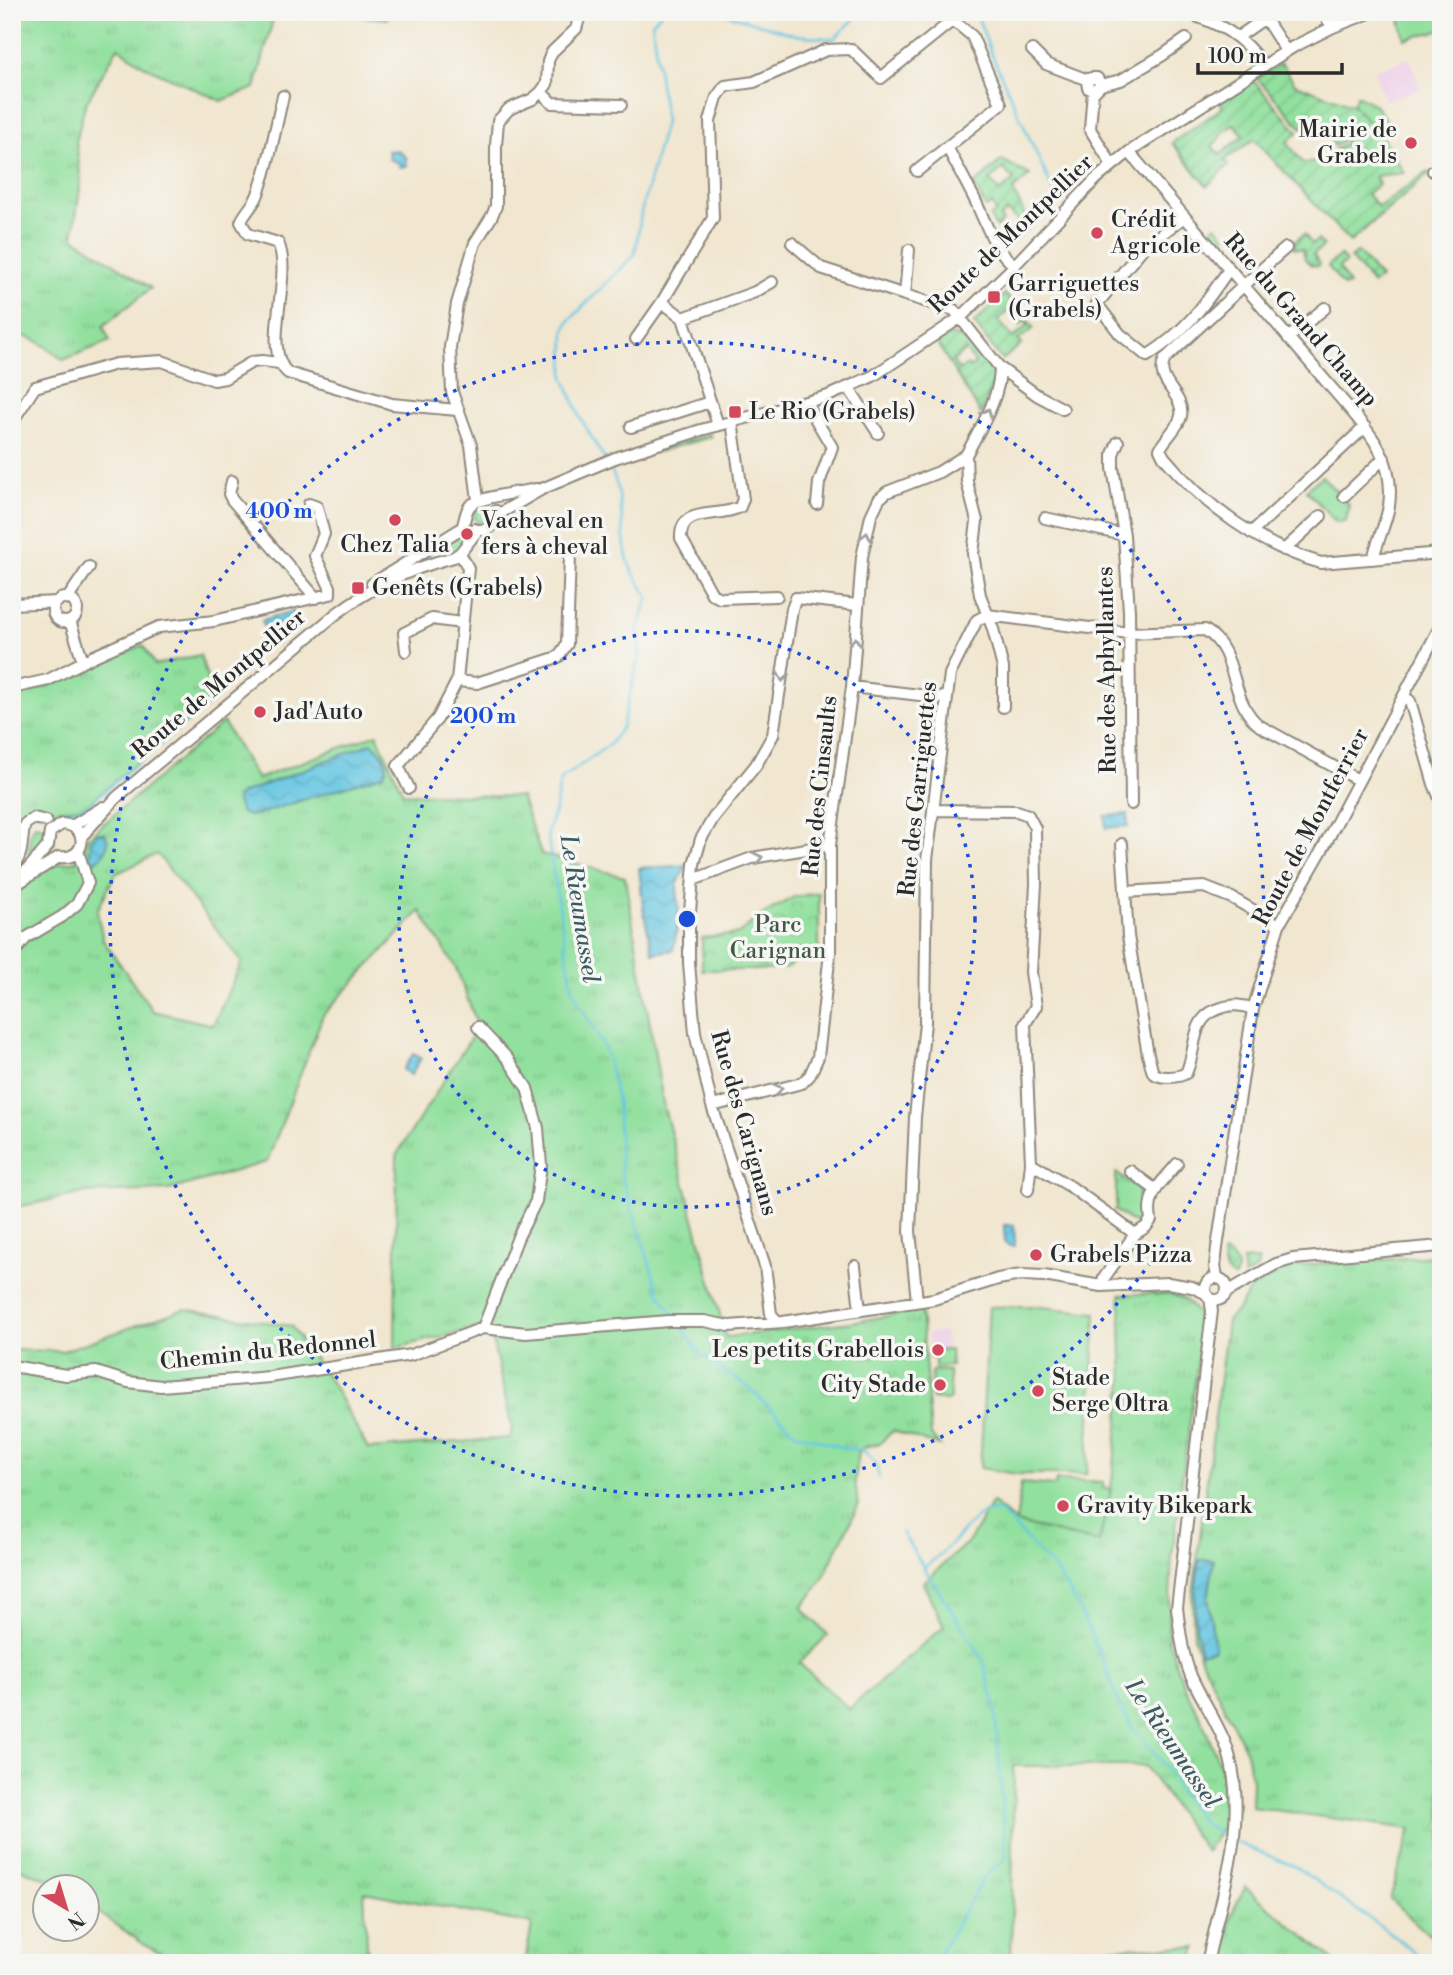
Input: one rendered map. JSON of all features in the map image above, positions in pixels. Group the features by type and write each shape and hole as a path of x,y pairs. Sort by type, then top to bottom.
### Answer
{"street":[{"path":"482,501 471,444 452,392 450,347 453,324 475,243 496,206 498,121 509,109 533,99 547,84 548,61 552,52 576,29 581,15 565,12"},
{"path":"1184,12 1200,17 1238,37 1248,44 1263,65"},
{"path":"1322,12 1333,27"},
{"name":"Route de Montpellier","path":"497,515 544,488 615,458 718,425 806,403 849,388 890,366 960,318 1096,179 1129,152 1286,51 1333,27 1372,12"},
{"path":"1238,37 1263,15 1286,51"},
{"path":"636,339 713,218 709,121 717,97 725,86 754,82 826,50 851,49 881,78 953,20 972,36 1001,104 917,171"},
{"path":"1032,50 1046,64 1094,85 1121,80 1186,39"},
{"path":"1094,85 1090,128 1112,165"},
{"path":"541,92 552,103 621,105"},
{"path":"283,96 257,198 241,222 248,234 278,243 281,249 283,270 277,324 279,363 288,373 392,404 457,410"},
{"path":"947,146 991,236 1000,251 1014,265"},
{"name":"Rue du Grand Champ","path":"1129,152 1365,427 1384,458 1390,474 1389,506 1373,559"},
{"path":"1184,217 1142,249 1097,304 1120,334 1147,356 1186,327 1211,297 1229,269"},
{"path":"792,243 821,268 950,308 1000,368 1037,395 1063,409"},
{"path":"1286,248 1165,359 1161,366 1162,374 1181,408 1181,419 1160,449 1170,464 1225,517 1284,550 1321,564 1441,553"},
{"path":"905,295 909,250"},
{"path":"683,318 755,292 772,282"},
{"path":"662,302 683,318 718,425"},
{"path":"1288,338 1325,307"},
{"path":"12,422 34,387 116,365 162,361 214,380 225,379 252,362 279,363"},
{"path":"1000,368 1000,380 995,396 966,455 967,482 977,521 973,554 980,595 1003,668 1003,707"},
{"path":"849,388 878,433"},
{"path":"631,427 710,402"},
{"path":"806,403 832,447 819,484 817,504"},
{"path":"732,421 743,499 740,507 731,512 695,516 686,520 681,528 681,538 712,594 720,598 777,596"},
{"path":"1251,533 1365,427"},
{"name":"Rue des Aphyllantes","path":"1118,442 1113,454 1113,468 1124,535 1129,633 1131,804"},
{"path":"857,605 862,557 871,516 879,499 900,486 939,472 966,455"},
{"path":"1343,496 1384,458"},
{"path":"232,481 229,494 232,500 316,598"},
{"name":"Route de Montpellier","path":"482,501 509,493 544,488"},
{"path":"409,788 398,766 438,718 457,681 468,568 460,553 478,530 491,527 497,515 494,506 482,501 470,505 466,519 470,526 478,530"},
{"path":"309,504 317,508 324,534 315,556 330,587 330,594"},
{"path":"1284,550 1321,516"},
{"name":"Rue des Aphyllantes","path":"1045,518 1124,535"},
{"name":"Route de Montpellier","path":"12,887 48,846 48,837 53,829 62,824 72,826 117,797 362,591 461,528 466,519"},
{"path":"1381,536 1382,547 1389,557"},
{"path":"430,547 435,562"},
{"name":"Route de Montpellier","path":"347,606 405,573 460,553"},
{"path":"457,681 477,683 558,657 567,644 570,556"},
{"path":"12,604 57,602 68,598 89,567"},
{"path":"12,688 48,680 159,627 214,621 330,594"},
{"path":"330,594 347,606"},
{"path":"57,602 54,609 56,617 62,621 70,621 77,609 74,602 68,598"},
{"name":"Rue des Carignans","path":"777,1321 771,1314 765,1266 712,1106 695,1033 691,1001 689,924 694,864 701,839 714,817 756,765 773,735 792,609 796,598 857,605"},
{"name":"Rue des Cinsaults","path":"712,1106 802,1083 818,1058 830,953 830,845 852,687 857,605"},
{"path":"987,615 1129,633 1205,630 1214,635 1223,646 1249,718 1358,780"},
{"name":"Rue des Garriguettes","path":"917,1301 910,1231 915,1116 925,1023 927,860 950,674 976,620 987,615"},
{"path":"407,651 404,633 432,619 461,623"},
{"path":"70,621 83,661"},
{"name":"Route de Montferrier","path":"1207,1963 1236,1824 1236,1787 1227,1748 1190,1673 1182,1646 1177,1608 1232,1138 1253,1009 1279,925 1322,850 1441,625"},
{"path":"852,687 946,698"},
{"path":"1404,697 1410,701 1441,801"},
{"name":"Route de Montpellier","path":"81,837 117,797"},
{"path":"933,810 1017,811 1028,815 1035,828 1037,884 1031,972 1036,1006 1025,1024 1031,1163 1028,1190"},
{"path":"12,867 20,859 25,824 34,818 46,821"},
{"path":"12,955 26,938 63,916 77,904 88,883 82,865 74,854 81,845 81,837 72,826"},
{"path":"1122,844 1128,936 1148,1055 1156,1075 1182,1076 1186,1073 1198,1028 1206,1014 1230,1004 1253,1009"},
{"path":"693,880 752,858 830,845"},
{"path":"48,846 59,857"},
{"name":"Route de Montpellier","path":"12,887 59,857 74,854"},
{"path":"1125,892 1204,887 1232,898 1279,925"},
{"path":"478,1027 508,1059 527,1088 538,1128 541,1165 536,1200 518,1237 483,1328"},
{"path":"1031,1163 1071,1187 1135,1234"},
{"path":"1101,1286 1135,1234 1151,1220 1148,1204 1177,1164"},
{"path":"1130,1171 1156,1190"},
{"path":"1215,1286 1240,1284 1276,1264 1293,1259 1441,1245"},
{"path":"855,1266 860,1310"},
{"name":"Chemin du Redonnel","path":"12,1366 66,1375 96,1372 128,1382 161,1386 270,1377 392,1359 411,1355 483,1328 527,1333 668,1321 704,1321 729,1326 783,1322 934,1299 998,1279 1021,1275 1044,1276 1101,1286 1168,1283 1192,1287 1215,1286"}],"shaded area":[{"path":"1410,58 1420,89 1384,101 1374,70"},
{"name":"Les petits Grabellois","path":"945,1332 951,1366 935,1367 935,1358 930,1358 928,1333"}],"green space":[{"path":"12,12 275,12 255,88 221,101 146,67 118,47 85,105 76,141 81,181 73,237 151,288 103,326 110,341 63,360 33,339 12,336"},
{"path":"308,12 388,12 387,19"},
{"path":"1426,12 1441,12 1441,30 1405,39 1400,19"},
{"path":"1281,63 1295,84 1353,105 1382,137 1404,173 1375,176 1379,184 1367,194 1378,207 1428,172 1429,174 1350,242 1254,139 1225,160 1229,165 1207,186 1172,143 1223,107 1219,101 1253,80 1298,132 1287,142 1303,163 1322,162 1347,142 1344,139 1334,146 1327,130 1320,129 1313,117 1302,128 1257,78","holes":["1234,124 1244,135 1220,155 1212,146 1220,135"]},
{"path":"1357,95 1375,105 1388,123 1376,131 1353,105"},
{"path":"1002,160 1030,175 1013,190 1030,227 1009,246 1003,241 1021,231 1021,224 1007,211 996,228 990,217 996,212 992,204 986,208 974,185","holes":["1003,168 1014,180 1000,192 990,180"]},
{"path":"1216,225 1226,237 1217,245 1206,233"},
{"path":"1304,234 1312,244 1318,240 1324,246 1313,255 1319,266 1311,265 1305,259 1303,249 1294,248 1294,242"},
{"path":"1358,252 1380,278 1373,284 1350,258"},
{"path":"1340,255 1346,262 1339,268 1349,285 1344,287 1328,266"},
{"path":"1005,294 1034,328 1018,340 1022,344 1002,360 974,323","holes":["1008,311 1020,325 1025,321 1028,325 1013,338 998,320"]},
{"path":"951,335 957,337 971,344 989,362 993,380 981,414 937,343","holes":["966,350 975,364 959,370 953,361"]},
{"path":"710,434 711,437 657,452 665,447"},
{"path":"1322,476 1349,505 1346,521 1336,522 1306,490"},
{"path":"482,507 490,515 482,523 474,515"},
{"path":"468,527 473,531 460,549 442,556 439,554 437,548"},
{"path":"143,645 155,665 200,655 208,680 218,694 89,803 78,808 26,813 19,823 12,855 12,697 45,687"},
{"path":"223,722 257,779 377,734 403,793 521,797 541,854 625,877 664,1108 726,1337 852,1322 921,1310 931,1435 940,1446 893,1431 880,1443 865,1447 859,1452 855,1479 858,1506 821,1582 802,1608 828,1635 799,1663 849,1709 944,1626 923,1583 970,1540 992,1502 1016,1523 1099,1542 1111,1490 1123,1382 1120,1295 1168,1293 1186,1300 1198,1314 1200,1345 1172,1555 1168,1639 1183,1684 1201,1718 1222,1770 1226,1820 1206,1852 1145,1766 1014,1766 1011,1963 525,1963 532,1924 364,1892 368,1963 178,1963 148,1947 102,1915 102,1874 35,1874 12,1865 12,1350 63,1351 184,1309 291,1326 331,1382 368,1449 510,1438 512,1428 489,1325 395,1348 397,1154 478,1027 456,968 420,911 323,1015 267,1162 169,1190 84,1193 12,1208 12,896 48,868 77,860 87,838","holes":["157,854 242,962 213,1025 153,1011 103,940 97,911 115,874"]},
{"path":"35,825 43,827 44,840 35,858 29,854 30,832"},
{"name":"Parc Carignan","path":"819,893 819,954 797,960 786,969 774,966 771,970 702,970 702,938 739,934 758,917 794,897"},
{"path":"1116,1173 1139,1189 1138,1226 1114,1210"},
{"path":"1223,1253 1235,1262 1235,1278 1226,1271"},
{"path":"1434,1256 1441,1281 1441,1943 1390,1899 1411,1829 1251,1807 1252,1781 1246,1752 1201,1659 1194,1638 1192,1601 1227,1321 1240,1307 1250,1289 1290,1266"},
{"path":"1259,1260 1257,1269 1244,1276 1242,1261"},
{"name":"Stade Serge Oltra","path":"1032,1306 1096,1313 1087,1474 1016,1474 980,1468 989,1307"},
{"path":"950,1350 951,1366 935,1367 935,1358 930,1358 929,1351"},
{"name":"City Stade","path":"949,1371 950,1399 947,1401 932,1399 931,1372"},
{"name":"Gravity Bikepark","path":"1056,1480 1103,1482 1103,1488 1111,1490 1099,1542 1016,1523 1021,1483 1055,1486"},
{"path":"1245,1887 1334,1963 1222,1963 1231,1915"},
{"path":"1197,1947 1193,1963 1074,1963 1075,1948"}],"water":[{"path":"397,150 406,157 407,166 399,167 399,163 389,159 388,151"},
{"path":"294,611 299,624 275,645 268,644 262,620"},
{"path":"372,743 385,760 387,768 383,775 258,814 249,816 241,813 236,798 241,794"},
{"path":"1128,814 1128,826 1106,828 1105,816"},
{"path":"97,833 105,833 107,846 101,857 94,862 90,857 91,841"},
{"path":"687,865 677,885 679,920 673,950 653,953 644,914 639,868"},
{"path":"413,1054 421,1058 411,1075 403,1070"},
{"path":"1004,1225 1014,1225 1015,1246 1005,1243"},
{"path":"1199,1560 1214,1560 1208,1598 1215,1649 1201,1653 1195,1618"}],"waterway":[{"name":"Le Rieumassel","path":"605,460 580,417 564,377 565,330 569,321 635,254 641,213 665,121 652,23 662,12"},
{"name":"Le Rieumassel","path":"719,12 796,35 834,39 861,12"},
{"path":"976,12 991,53 1057,199"},
{"name":"Le Rieumassel","path":"609,466 619,497 627,558 649,597 638,628 640,652 622,727 609,745 560,780 555,810 547,833 573,992 606,1051 617,1100 621,1174 659,1293 675,1316"},
{"path":"12,857 16,850 18,824 24,815 31,812 51,813 78,809 89,804 221,694"},
{"name":"Le Rieumassel","path":"680,1324 700,1354 748,1387 796,1433 844,1448 864,1451 876,1464 879,1478"},
{"name":"Le Rieumassel","path":"902,1532 924,1568 979,1516 1000,1511 1057,1572 1078,1606 1120,1706 1133,1728 1166,1768 1181,1794 1205,1825 1230,1839"},
{"path":"924,1568 983,1659 995,1709 1006,1857 984,1877 934,1963"},
{"name":"Le Rieumassel","path":"1235,1842 1296,1867 1396,1937 1427,1963"}],"place":[{"name":"Mairie de Grabels","path":"1411,143"},
{"name":"Crédit Agricole","path":"1097,233"},
{"name":"Garriguettes (Grabels)","path":"994,297"},
{"name":"Le Rio (Grabels)","path":"735,412"},
{"name":"Chez Talia","path":"395,520"},
{"name":"Vacheval en fers à cheval","path":"467,534"},
{"name":"Genêts (Grabels)","path":"358,588"},
{"name":"Jad'Auto","path":"260,712"},
{"name":"Grabels Pizza","path":"1036,1255"},
{"name":"Les petits Grabellois","path":"938,1350"},
{"name":"City Stade","path":"940,1385"},
{"name":"Stade Serge Oltra","path":"1038,1391"},
{"name":"Gravity Bikepark","path":"1063,1506"}]}
